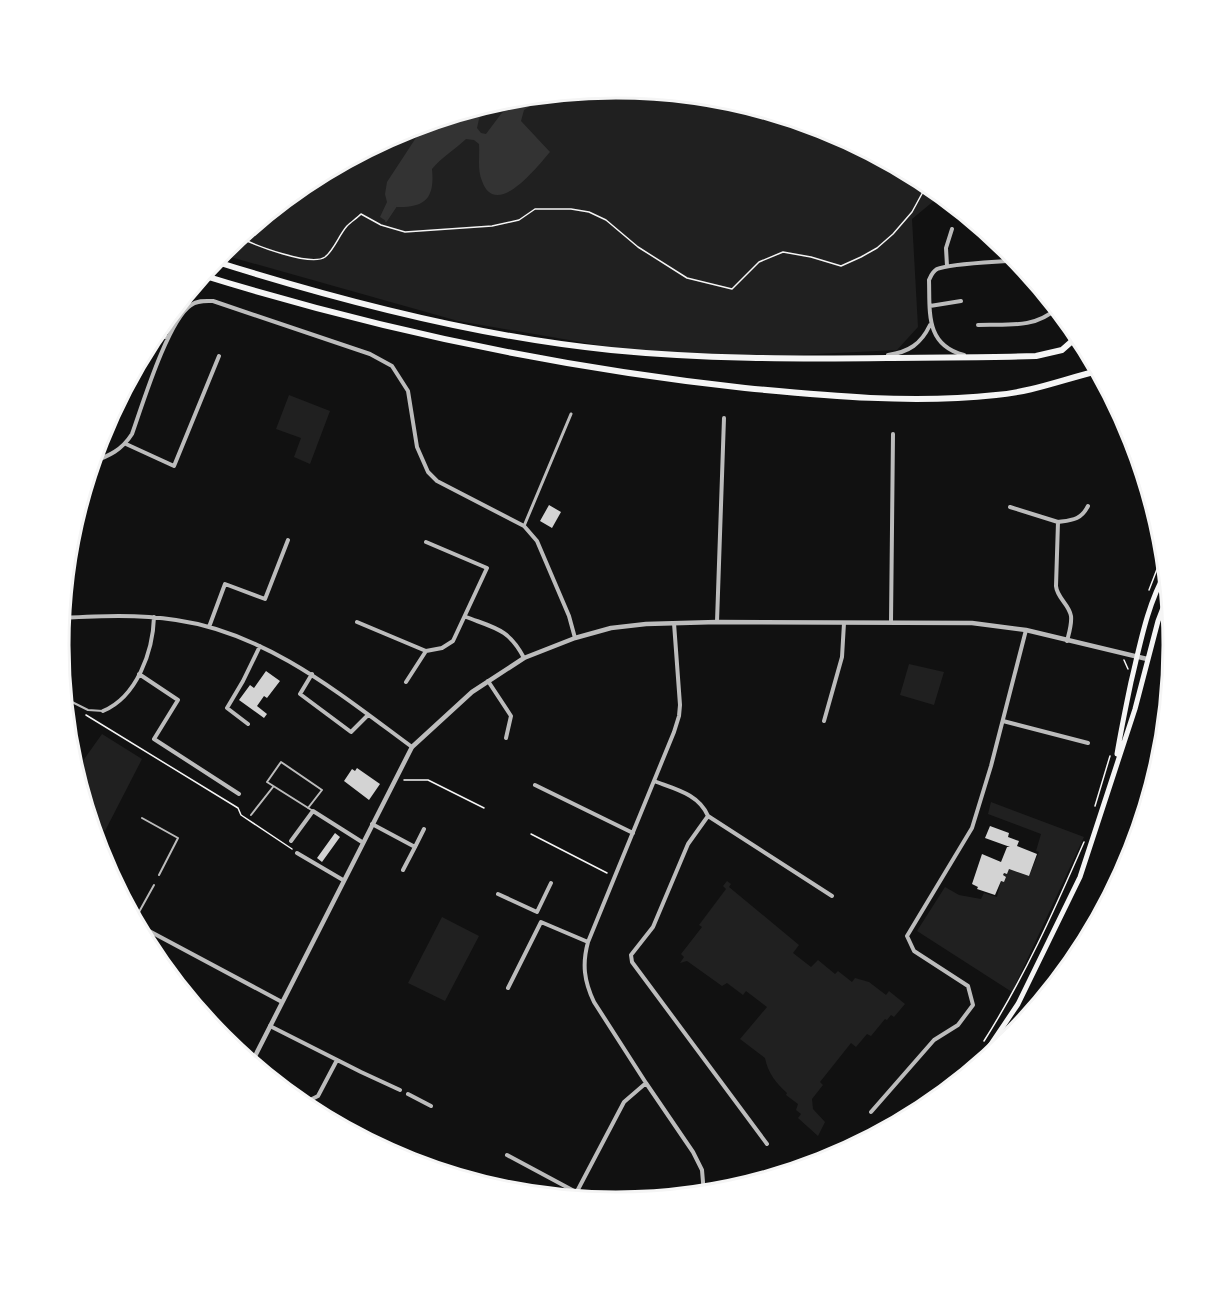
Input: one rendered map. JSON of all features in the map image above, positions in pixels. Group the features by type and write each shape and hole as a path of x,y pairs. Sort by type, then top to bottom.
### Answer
{"main road":[{"path":"224,264 344,298 492,332 610,350 723,358 1036,356 1055,353 1071,343"},
{"path":"212,278 333,312 464,344 596,368 727,386 868,398 949,399 1034,390 1091,373"},
{"path":"1114,771 1121,727 1137,657 1159,587"},
{"path":"992,1042 1018,1004 1080,877 1135,709 1147,659 1162,613"}],"street":[{"path":"947,267 946,248 952,229"},
{"path":"870,358 909,350 921,341 930,324 930,278 935,270 1005,261"},
{"path":"180,316 191,304 213,301 370,354 392,366 408,391 417,447 428,472 437,481 524,526 537,541 569,616 575,638"},
{"path":"930,306 961,302"},
{"path":"978,325 1031,323 1040,321 1050,313"},
{"path":"103,458 126,444 132,434 177,320"},
{"path":"930,324 939,340 949,350 970,357"},
{"path":"126,444 174,466 219,356"},
{"path":"524,526 571,414"},
{"path":"717,622 724,418"},
{"path":"891,622 893,434"},
{"path":"1010,507 1058,522 1078,519 1088,506"},
{"path":"1058,522 1056,586 1058,595 1069,610 1071,617 1067,640"},
{"path":"209,627 225,584 265,599 288,540"},
{"path":"357,622 426,651 442,648 453,641 487,568 426,542"},
{"path":"70,617 104,615 154,617 209,627 260,646 312,674 412,747"},
{"path":"103,711 118,703 139,674 153,634 154,617"},
{"path":"466,617 507,634 524,658"},
{"path":"255,1057 412,747 456,705 524,658 575,638 611,628 717,622 891,622 972,623 1026,630 1147,659"},
{"path":"674,623 679,716 588,942 584,956 584,973 587,988 594,1002 693,1152 702,1170 703,1185"},
{"path":"824,721 842,657 844,623"},
{"path":"871,1112 934,1040 958,1025 973,1005 968,986 914,951 907,936 943,880 972,828 1026,630"},
{"path":"248,724 227,708 260,646"},
{"path":"406,682 426,651"},
{"path":"139,674 179,699 154,739 239,794"},
{"path":"312,674 300,694 351,732 368,715"},
{"path":"488,681 511,716 506,738"},
{"path":"1003,721 1088,743"},
{"path":"654,781 691,796 705,809 708,816 832,896"},
{"path":"535,785 633,833"},
{"path":"291,841 310,809 362,842"},
{"path":"708,816 688,844 661,912 632,955 632,962 767,1144"},
{"path":"372,823 415,847"},
{"path":"403,870 424,829"},
{"path":"297,853 343,880"},
{"path":"537,912 551,883"},
{"path":"498,894 537,912 541,922 588,942"},
{"path":"508,988 541,922"},
{"path":"149,931 282,1002"},
{"path":"270,1026 400,1090"},
{"path":"311,1099 318,1096 337,1060"},
{"path":"577,1191 624,1101 646,1083"},
{"path":"408,1094 430,1106"},
{"path":"507,1155 573,1190"}],"lane":[{"path":"72,702 88,710 103,711"},
{"path":"281,762 322,790 310,809 267,782 281,762"},
{"path":"251,815 273,787"},
{"path":"142,818 178,838 159,875"},
{"path":"139,914 154,885"}],"path":[{"path":"247,241 303,260 318,260 327,255 346,227 361,214 381,225 405,232 492,226 519,220 535,209 571,209 589,212 606,220 638,247 687,278 732,290 759,262 783,252 841,266 860,258 877,248 893,234 912,212 922,193"},
{"path":"1148,596 1157,567"},
{"path":"1126,654 1124,662 1128,669"},
{"path":"81,713 238,808 241,815 297,853"},
{"path":"1095,807 1110,756 1110,748"},
{"path":"400,779 428,780 484,808"},
{"path":"531,834 607,873"},
{"path":"982,1044 1004,1010 1051,920 1087,835"}],"shaded area":[{"path":"616,98 687,103 758,117 825,140 858,155 890,172 934,201 912,219 918,327 897,350 776,356 677,353 615,348 458,321 231,257 255,234 312,191 374,155 407,140 474,117 545,103 580,100"},
{"path":"531,105 524,110 521,121 550,152 516,187 497,195 488,192 480,172 479,144 474,140 466,139 432,169 432,188 426,200 413,206 395,207 386,221 380,217 387,202 385,194 387,182 417,136 481,115 477,128 481,133 486,134 506,110"},
{"path":"289,395 330,411 310,464 294,457 301,438 276,429"},
{"path":"909,664 944,672 934,705 900,695"},
{"path":"102,734 142,759 105,831 101,829 98,821 82,762"},
{"path":"991,802 1084,837 1012,992 917,931 945,887 959,895 981,899 984,893 997,897 1001,881 1004,882 1006,877 1003,875 1007,874 1009,869 1029,876 1039,852 1036,851 1041,834 988,814"},
{"path":"727,881 731,884 729,887 799,945 793,953 811,967 818,960 835,974 838,971 852,982 855,978 869,982 886,995 889,991 905,1004 894,1017 891,1015 887,1020 885,1019 871,1036 867,1034 856,1047 851,1043 820,1082 823,1085 812,1099 813,1109 825,1122 818,1136 798,1118 801,1114 796,1110 798,1104 786,1095 787,1093 773,1077 765,1058 740,1039 767,1007 746,991 743,995 727,983 722,986 687,961 680,963 684,957 681,954 702,927 699,925 726,889 723,886"},
{"path":"442,917 479,936 445,1001 408,983"}],"building":[{"path":"549,505 561,512 552,528 540,521"},
{"path":"266,671 280,681 267,698 264,696 257,706 267,714 264,718 239,700 250,685 254,688"},
{"path":"357,768 380,784 369,800 344,781 352,769 355,771"},
{"path":"990,826 1009,833 1008,837 1019,841 1017,846 1037,854 1029,876 1009,869 1007,874 1004,873 1006,877 1004,882 1001,881 995,895 977,889 978,887 972,884 982,854 1001,862 1007,847 1010,847 985,838"},
{"path":"335,833 340,837 322,862 317,858"}],"waterway":[{"path":"386,221 396,206"}]}
